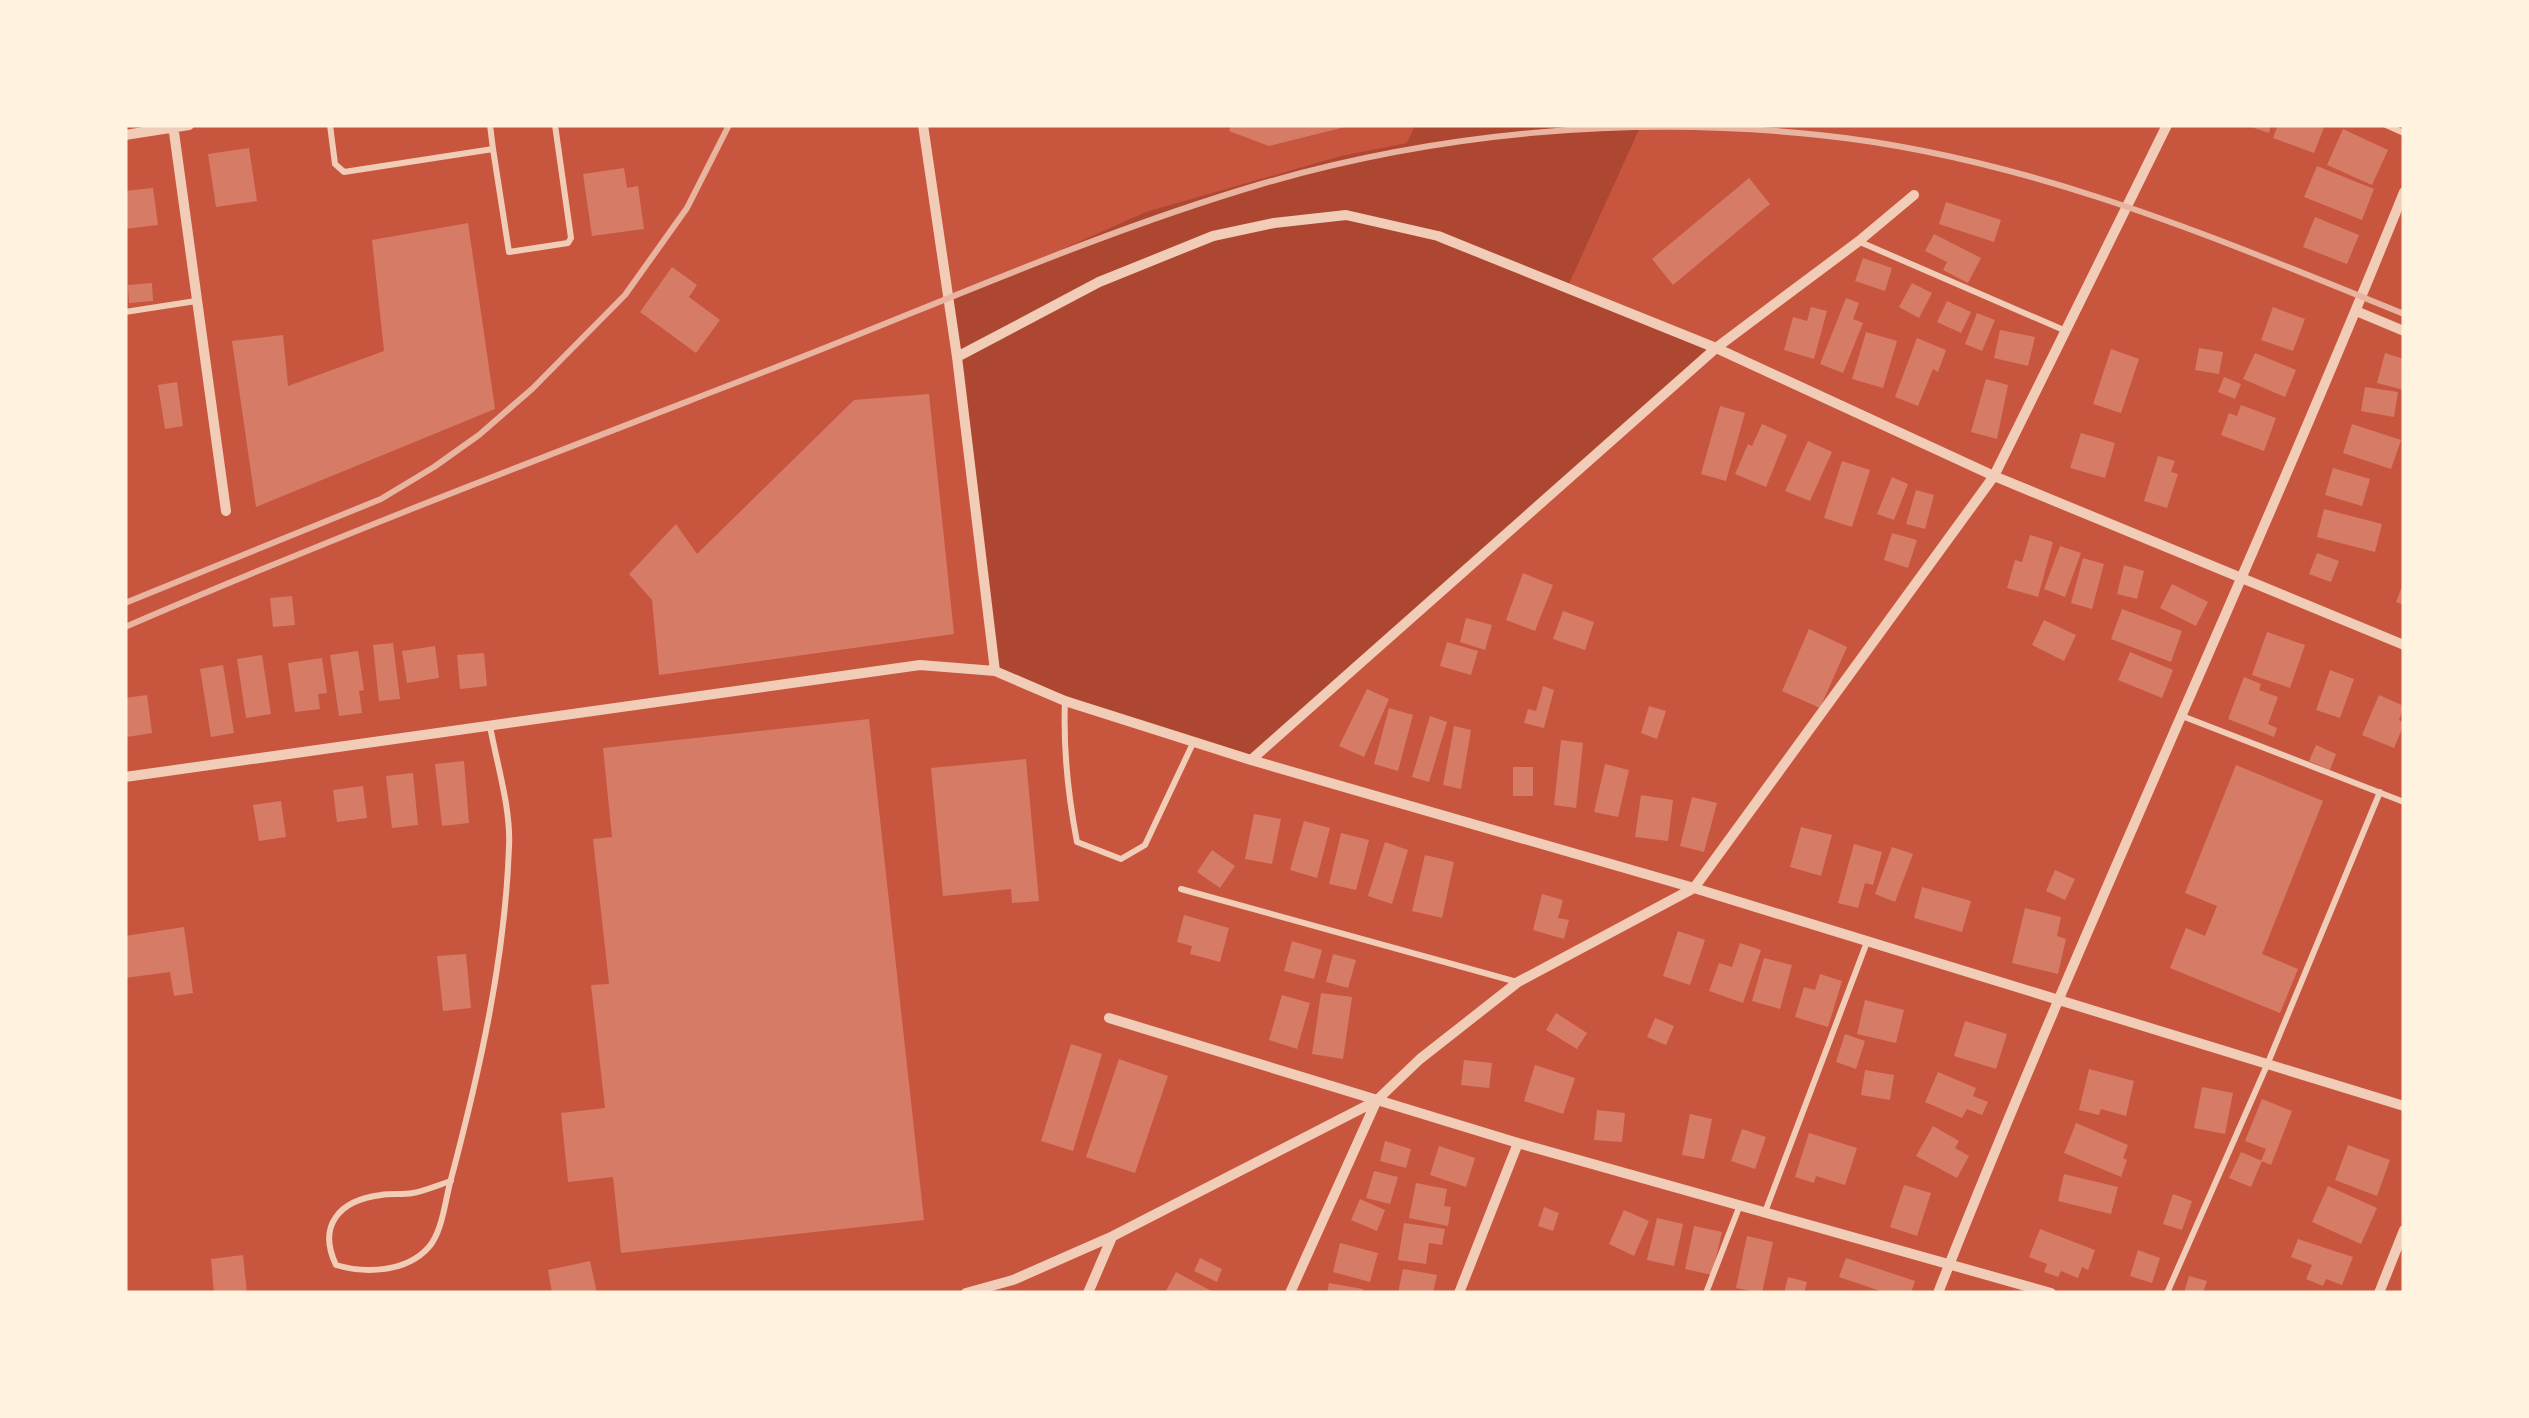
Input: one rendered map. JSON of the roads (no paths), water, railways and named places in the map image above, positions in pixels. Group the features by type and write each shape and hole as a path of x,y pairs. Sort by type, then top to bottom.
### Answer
{"street":[{"path":"125,135 189,125"},
{"path":"923,125 957,357 995,671"},
{"path":"966,1293 1013,1280 1112,1236 1376,1101 1420,1058 1540,967 1694,888 1994,476 2168,125"},
{"path":"173,126 226,512"},
{"path":"1938,1293 2056,1001 2241,579 2404,192"},
{"path":"1251,760 1716,348 1914,195"},
{"path":"957,357 1100,282 1213,236 1274,223 1346,215 1438,236 1716,348 1994,476 2404,645"},
{"path":"2356,311 2404,331"},
{"path":"125,777 920,665 995,671 1065,702 1251,760 1694,888 2404,1106"},
{"path":"1109,1018 1518,1143 2052,1293"},
{"path":"1290,1293 1376,1101"},
{"path":"1459,1293 1518,1143"},
{"path":"2379,1293 2404,1230"},
{"path":"1088,1293 1112,1236"}],"lane":[{"path":"330,125 335,164 344,172 492,149"},
{"path":"490,125 509,252 568,243 571,238 555,125"},
{"path":"2386,125 2404,133"},
{"path":"1858,242 2066,332"},
{"path":"125,312 196,302"},
{"path":"1065,702 1069,803 1077,842 1120,859 1145,845 1194,741"},
{"path":"2181,716 2404,802"},
{"path":"451,1182 414,1193 379,1195 345,1204 332,1222 328,1248 336,1265 358,1272 410,1261 431,1246 459,1159 498,964 510,843 490,725"},
{"path":"2167,1293 2268,1064 2380,792"},
{"path":"1181,889 1518,982"},
{"path":"1765,1212 1867,942"},
{"path":"1706,1293 1740,1205"}],"railway":[{"path":"125,603 381,499 479,435 532,389 625,295 687,208 729,125"},
{"path":"125,627 367,527 1135,226 1196,204 1326,167 1465,141 1607,128 1678,127 1819,135 1895,146 1970,161 2117,203 2404,314"}]}
